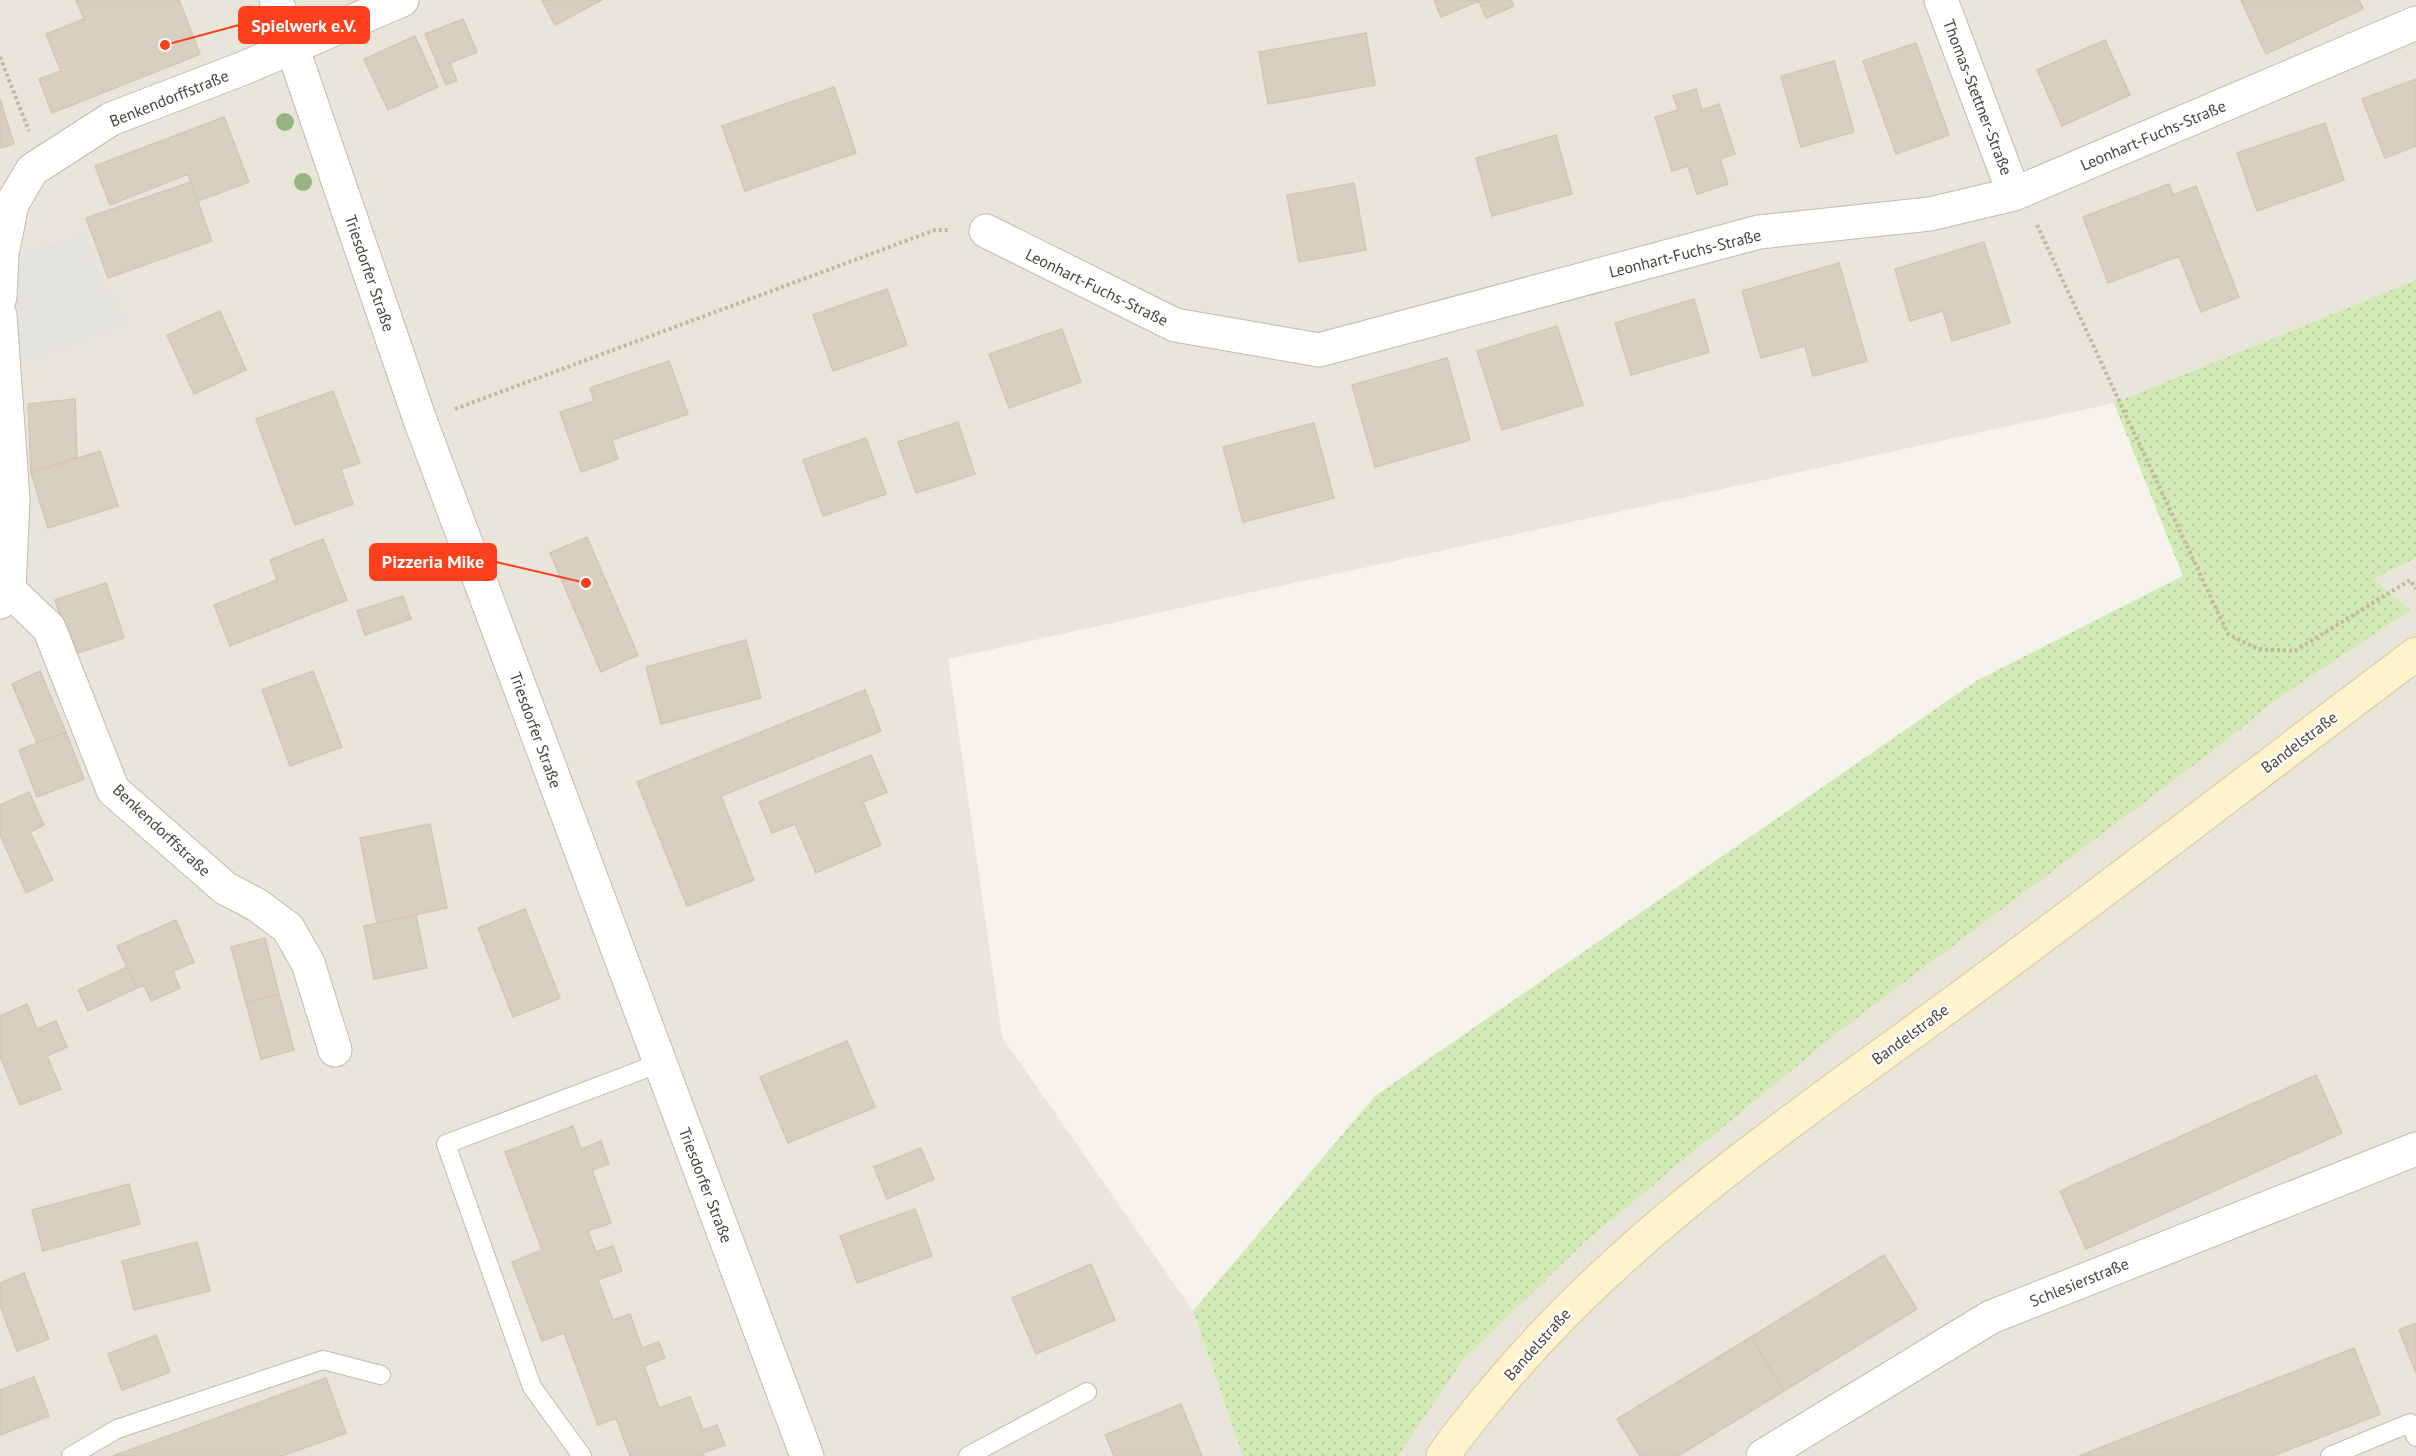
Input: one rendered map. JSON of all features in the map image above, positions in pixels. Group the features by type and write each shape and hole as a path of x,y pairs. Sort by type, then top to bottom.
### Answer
{"main road":[{"name":"Bandelstraße","path":"1443,1456 1522,1357 1569,1307 1635,1245 1703,1189 1810,1108 1984,980 2416,654"}],"street":[{"name":"Triesdorfer Straße","path":"276,0 420,420 807,1456"},
{"name":"Benkendorffstraße","path":"0,297 2,254 12,204 32,170 111,119 292,48 402,0"},
{"name":"Thomas-Stettner-Straße","path":"1941,0 2018,193"},
{"name":"Leonhart-Fuchs-Straße","path":"986,231 1175,326 1319,350 1759,232 1930,214 2018,193 2416,23"},
{"name":"Benkendorffstraße","path":"0,315 14,499 5,596 49,628 113,790 225,888 288,928 308,963 336,1050"},
{"name":"Schlesierstraße","path":"1763,1456 1991,1317 2416,1149"}],"lane":[{"path":"582,1456 532,1388 447,1144 660,1062"},
{"path":"71,1456 117,1429 323,1360 381,1375"},
{"path":"968,1456 1087,1392"},
{"path":"2330,1456 2410,1423 2416,1437"}],"path":[{"path":"0,57 31,136 32,170"},
{"path":"2018,193 2228,634 2258,649 2295,651 2410,580 2416,589"},
{"path":"420,420 472,403 935,230 986,231"}],"shaded area":[{"path":"0,0 2416,0 2416,280 2114,403 948,659 1002,1037 1193,1311 1243,1456 0,1456 0,148 14,144 0,99"},
{"path":"85,234 99,278 129,324 19,362 17,255"},
{"path":"2416,558 2416,1456 1398,1456 1464,1359 1586,1241 1838,1032 2226,741 2278,698 2410,610 2373,579"}],"green space":[{"path":"2416,280 2416,558 2373,579 2410,610 2278,698 2226,741 1838,1032 1586,1241 1464,1359 1398,1456 1243,1456 1193,1311 1375,1096 1976,681 2183,576 2114,403"}],"building":[{"path":"76,0 179,0 200,54 52,113 39,79 61,71 46,34 84,19"},
{"path":"542,0 602,0 555,25"},
{"path":"1434,0 1511,0 1514,6 1486,18 1479,1 1441,17"},
{"path":"2241,0 2359,0 2363,9 2266,54"},
{"path":"463,19 477,52 450,63 457,80 446,85 425,34"},
{"path":"1366,33 1375,85 1268,104 1259,52"},
{"path":"415,36 438,87 388,110 364,59"},
{"path":"2105,40 2130,95 2062,126 2037,70"},
{"path":"1916,43 1949,135 1896,154 1863,61"},
{"path":"1834,61 1854,132 1801,147 1781,76"},
{"path":"2416,79 2416,146 2385,158 2362,99"},
{"path":"834,87 856,153 745,191 722,126"},
{"path":"1696,89 1702,110 1719,104 1735,154 1720,159 1728,184 1697,194 1688,166 1672,171 1655,117 1678,110 1673,96"},
{"path":"0,99 14,144 0,148"},
{"path":"224,117 249,182 198,201 188,174 110,205 95,166"},
{"path":"2325,123 2344,180 2257,211 2237,153"},
{"path":"1556,135 1572,194 1492,216 1476,158"},
{"path":"191,182 212,241 108,278 86,218"},
{"path":"1354,183 1366,250 1299,262 1287,195"},
{"path":"2169,184 2173,195 2196,186 2239,297 2201,312 2179,256 2108,283 2083,217"},
{"path":"1984,242 2010,323 1952,341 1943,311 1910,321 1895,269"},
{"path":"1839,263 1867,361 1813,376 1805,346 1761,358 1742,291"},
{"path":"887,289 907,345 833,371 813,315"},
{"path":"1694,299 1709,352 1631,375 1615,323"},
{"path":"220,311 246,370 194,394 167,335"},
{"path":"1557,326 1583,405 1502,430 1477,351"},
{"path":"1062,329 1081,382 1009,408 989,354"},
{"path":"1447,358 1470,440 1375,467 1352,385"},
{"path":"669,361 688,414 612,440 618,459 581,472 560,412 594,401 590,388"},
{"path":"333,391 360,463 341,469 353,504 295,525 256,419"},
{"path":"75,399 77,457 31,473 28,404"},
{"path":"958,422 975,474 916,493 898,442"},
{"path":"1314,423 1334,498 1243,522 1223,447"},
{"path":"866,438 886,494 823,516 803,460"},
{"path":"100,451 118,506 48,528 31,473"},
{"path":"587,537 638,655 601,672 550,553"},
{"path":"323,539 347,600 230,646 214,605 277,580 270,560"},
{"path":"106,583 124,638 72,655 55,600"},
{"path":"403,596 411,619 365,635 357,611"},
{"path":"746,640 761,698 661,724 646,667"},
{"path":"40,671 66,732 37,743 12,684"},
{"path":"313,671 342,747 290,766 262,690"},
{"path":"865,690 881,731 721,796 754,880 687,906 637,782"},
{"path":"66,732 84,779 37,797 19,750"},
{"path":"871,755 887,792 863,802 881,845 816,873 795,824 772,833 759,802"},
{"path":"29,792 44,825 30,832 53,880 26,893 0,835 0,805"},
{"path":"430,824 447,908 377,923 360,838"},
{"path":"525,909 560,998 513,1017 478,928"},
{"path":"416,915 427,968 374,979 364,926"},
{"path":"176,920 194,962 173,971 180,988 151,1001 144,985 137,988 117,946"},
{"path":"265,938 279,994 246,1003 231,947"},
{"path":"127,967 137,988 88,1011 78,990"},
{"path":"279,994 294,1050 261,1059 246,1003"},
{"path":"27,1004 37,1029 56,1021 67,1047 47,1056 61,1089 20,1105 0,1056 0,1016"},
{"path":"847,1041 875,1107 788,1143 760,1077"},
{"path":"2316,1075 2342,1133 2086,1249 2060,1191"},
{"path":"573,1126 581,1149 601,1141 609,1164 592,1170 611,1223 588,1231 596,1252 613,1246 622,1271 598,1280 613,1320 630,1314 642,1348 659,1342 665,1358 644,1366 659,1408 690,1397 703,1430 717,1425 725,1445 703,1453 704,1456 630,1456 616,1418 598,1425 564,1333 542,1341 512,1262 542,1250 505,1152"},
{"path":"921,1148 934,1179 887,1199 874,1167"},
{"path":"129,1184 140,1224 43,1251 32,1210"},
{"path":"915,1209 932,1256 857,1283 840,1236"},
{"path":"197,1242 210,1291 134,1310 122,1261"},
{"path":"1884,1255 1917,1309 1784,1391 1751,1337"},
{"path":"1091,1264 1115,1320 1036,1354 1012,1298"},
{"path":"24,1273 49,1339 17,1351 0,1305 0,1283"},
{"path":"2416,1323 2416,1373 2399,1330"},
{"path":"156,1335 170,1372 122,1390 108,1354"},
{"path":"1751,1337 1784,1391 1678,1456 1640,1456 1617,1419"},
{"path":"2354,1348 2380,1414 2273,1456 2079,1456"},
{"path":"34,1377 49,1416 0,1435 0,1390"},
{"path":"326,1378 346,1433 282,1456 113,1456"},
{"path":"1181,1404 1202,1456 1114,1456 1105,1435"}],"place":[{"name":"Spielwerk e.V.","path":"165,45"},
{"name":"Pizzeria Mike","path":"586,583"}]}
